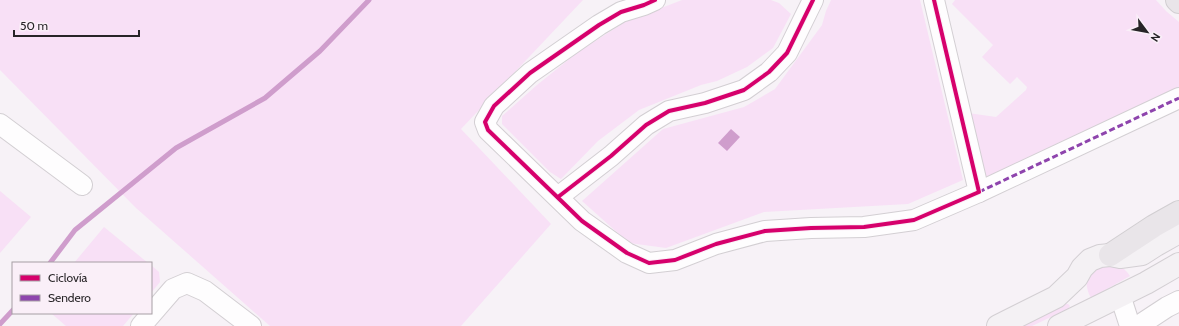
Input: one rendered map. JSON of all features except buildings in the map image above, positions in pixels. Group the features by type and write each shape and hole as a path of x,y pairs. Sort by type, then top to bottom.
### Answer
{"main road":[{"path":"1115,256 1154,226 1179,212"},
{"path":"998,326 1056,297 1077,277 1082,268 1090,260 1100,256 1142,254 1179,232"},
{"path":"1115,256 1130,261 1142,274 1146,283"},
{"path":"1059,326 1146,283 1179,264"},
{"path":"1077,277 1076,288 1078,300 1087,312"}],"street":[{"path":"656,0 615,15 536,69 494,106 485,122 488,130 582,221 627,253 649,263 676,260 716,244 765,231 864,227 914,220 979,192 1179,98"},
{"path":"558,198 611,156 646,125 670,112 705,103 744,90 769,72 787,53 813,0"},
{"path":"934,0 979,192"},
{"path":"0,124 82,184"},
{"path":"152,313 173,289 187,283 205,291 251,326"},
{"path":"1120,295 1130,326"},
{"path":"1138,326 1179,301"},
{"path":"141,326 151,314"}],"shaded area":[{"path":"0,0 583,0 461,129 551,224 461,326 270,326 136,208 0,70"},
{"path":"682,0 771,0 779,3 791,14 773,48 747,67 717,81 701,85 639,110 598,141 561,179 550,172 502,124 502,116 578,52 625,22"},
{"path":"831,0 920,0 963,180 908,204 764,212 666,248 629,243 582,201 663,129 744,107 775,89 822,25"},
{"path":"955,0 1156,0 1179,22 1179,89 1006,170 983,179 968,113 996,117 1026,90 1027,87 1017,77 1010,84 982,57 993,45 952,4"},
{"path":"731,129 740,137 727,151 718,143"},
{"path":"0,191 31,217 0,253"},
{"path":"104,227 147,262 75,262"},
{"path":"1103,263 1122,268 1130,276 1091,298 1087,289 1088,276 1094,269"},
{"path":"152,266 159,272 160,282 152,292"},
{"path":"1066,304 1070,306 1068,309 1032,326 1020,326"},
{"path":"52,314 133,314 123,326 66,326"}],"waterway":[{"path":"51,262 75,230 176,148 265,98 320,51 369,0"},
{"path":"0,324 12,311"}],"marked path":[{"path":"979,192 1179,98"}],"cycle path":[{"path":"655,0 621,12 599,25 530,73 494,106 485,122 488,130 582,221 627,253 649,263 675,260 716,244 765,231 864,227 914,220 979,192 934,0"},
{"path":"558,197 611,156 646,125 669,111 705,103 744,90 769,72 787,53 813,0"}]}
